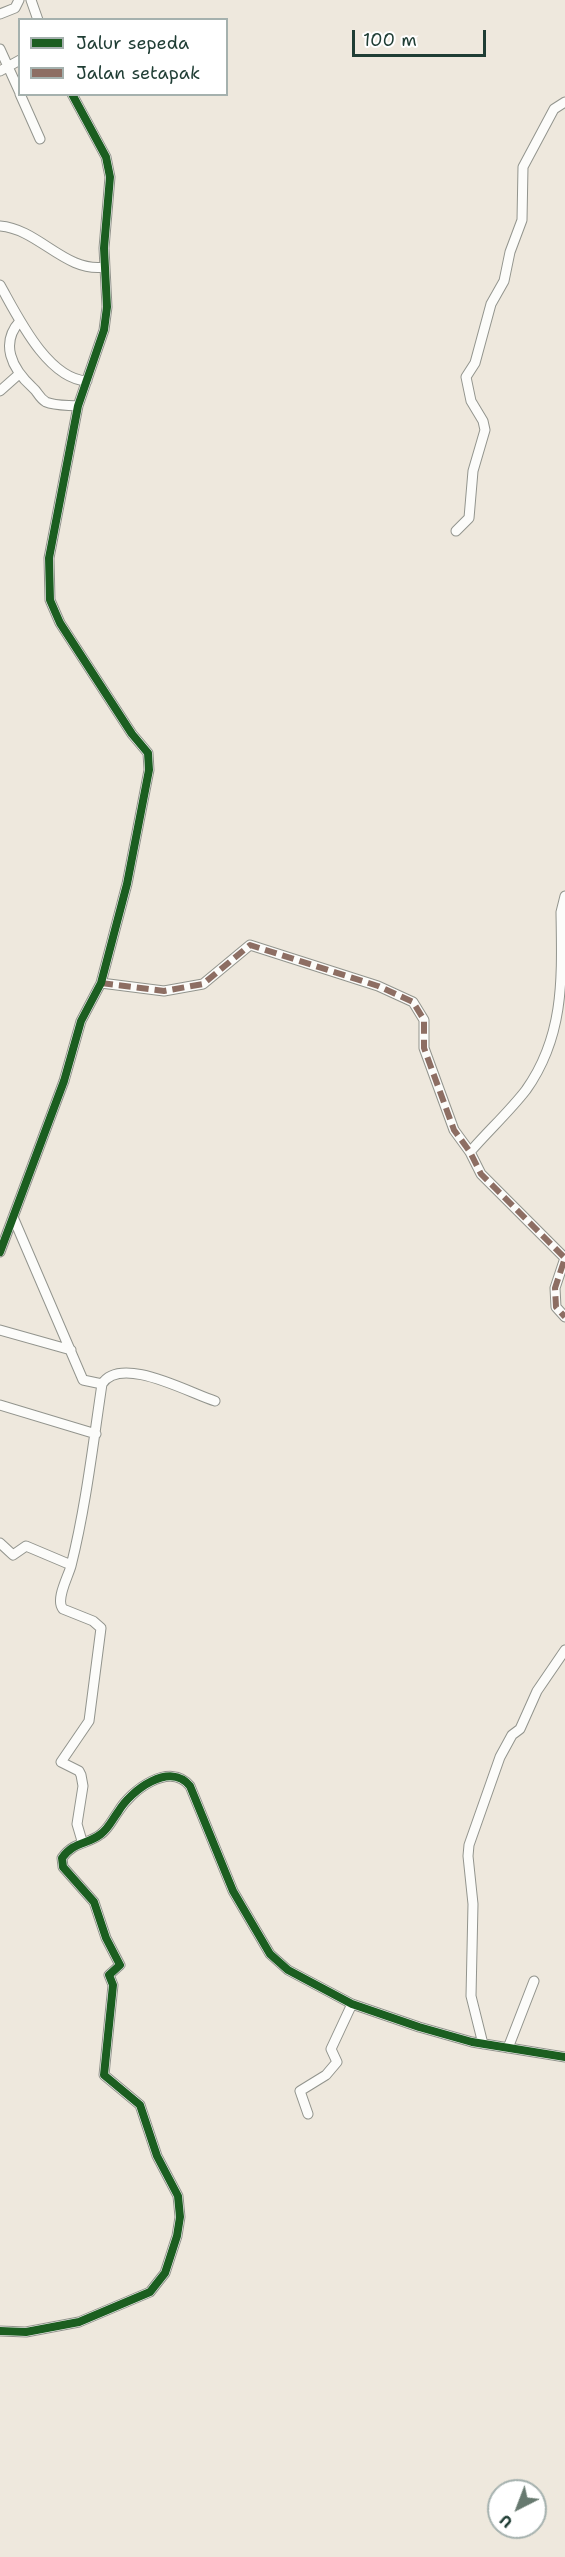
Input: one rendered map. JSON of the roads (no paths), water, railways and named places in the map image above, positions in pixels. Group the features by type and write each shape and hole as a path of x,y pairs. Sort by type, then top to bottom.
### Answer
{"street":[{"path":"0,14 13,10 19,0"},
{"path":"32,0 37,18"},
{"path":"0,49 4,69 18,91"},
{"path":"4,69 18,61"},
{"path":"21,96 39,139"},
{"path":"0,1252 64,1081 81,1021 100,983 127,884 149,770 146,747 132,734 72,641 50,600 49,558 78,406 104,330 104,221 110,177 106,157 73,96"},
{"path":"456,531 469,518 473,471 485,430 483,421 471,401 467,376 475,363 491,304 504,281 510,252 522,220 523,167 554,109 565,102"},
{"path":"0,226 19,230 70,261 93,268 105,267"},
{"path":"0,285 46,358 74,378 87,381"},
{"path":"21,321 6,332 4,343 9,359 18,375 45,401 78,406"},
{"path":"0,391 18,375"},
{"path":"470,1152 526,1090 540,1069 553,1040 560,1014 561,912 565,896"},
{"path":"100,983 164,992 203,984 250,945 368,982 408,1000 421,1012 424,1048 454,1130 470,1152 481,1174 564,1257 565,1263 555,1288 556,1307 565,1317"},
{"path":"13,1216 83,1381 102,1384"},
{"path":"0,1330 71,1350"},
{"path":"82,1841 77,1824 83,1786 81,1775 61,1762 88,1721 100,1628 60,1605 71,1565 96,1434 102,1384 111,1376 129,1373 173,1383 183,1390 215,1401"},
{"path":"0,1405 96,1434"},
{"path":"0,1543 13,1555 26,1546 71,1565"},
{"path":"483,2044 471,1996 473,1904 469,1845 500,1757 512,1735 520,1729 537,1690 565,1650"},
{"path":"0,2331 26,2332 79,2322 150,2292 161,2280 171,2259 180,2217 177,2196 157,2156 140,2105 104,2075 113,1985 110,1975 119,1966 94,1902 63,1867 63,1856 82,1841 102,1833 126,1803 153,1781 171,1775 182,1777 197,1798 233,1891 270,1954 288,1970 352,2004 419,2027 483,2044 565,2057"},
{"path":"508,2048 534,1981"},
{"path":"308,2114 300,2091 326,2075 336,2064 337,2058 331,2049 352,2004"}]}
